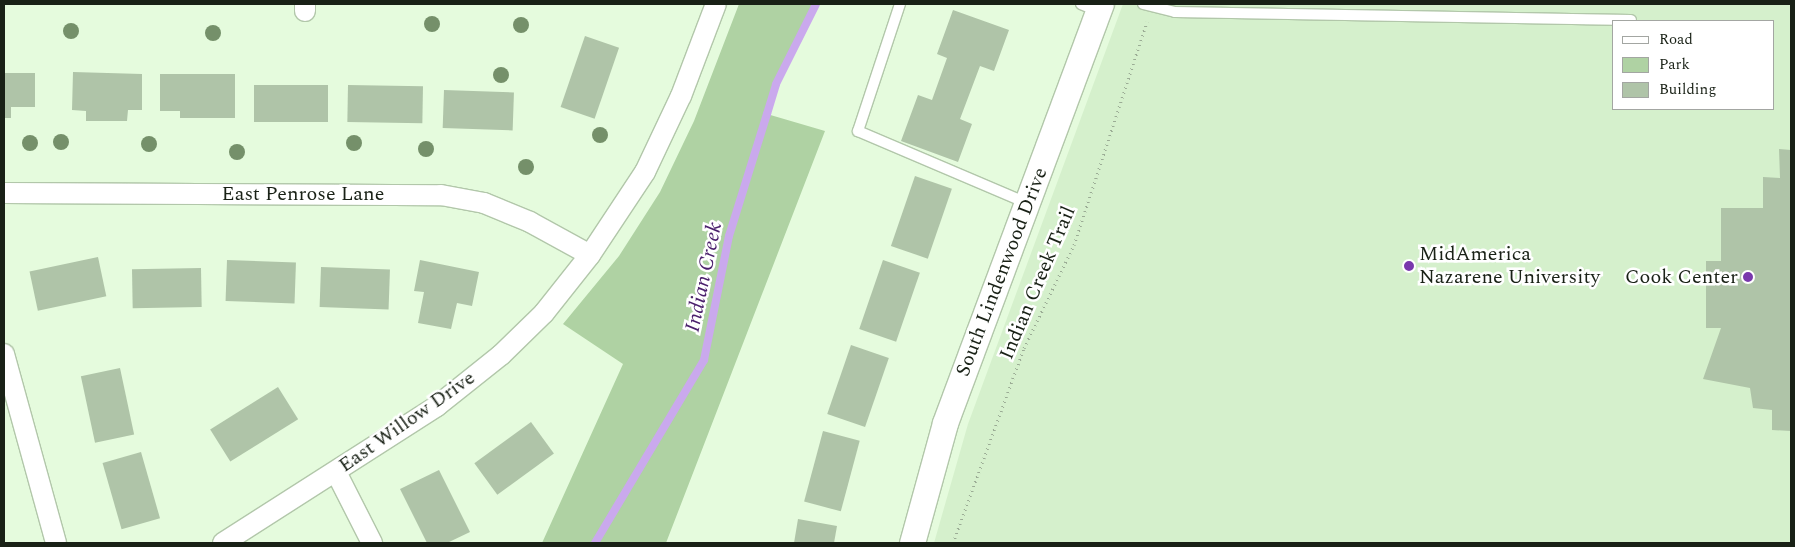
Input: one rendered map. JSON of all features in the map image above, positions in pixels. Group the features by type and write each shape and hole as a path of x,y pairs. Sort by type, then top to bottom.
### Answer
{"street":[{"name":"East Willow Drive","path":"223,543 437,406 501,355 544,313 590,254 645,172 681,96 716,4"},
{"name":"South Lindenwood Drive","path":"912,543 945,423 1028,204 1094,6"},
{"name":"East Penrose Lane","path":"4,193 441,195 484,204 502,211 590,254"},
{"path":"4,354 56,543"},
{"path":"336,472 372,543"}],"lane":[{"path":"900,4 858,131 1028,204"},
{"path":"1143,4 1174,12 1631,20"}],"path":[{"name":"Indian Creek Trail","path":"953,543 1024,348 1074,245 1154,8"}],"shaded area":[{"name":"MidAmerica Nazarene University","path":"1123,4 1791,4 1791,543 934,543 968,424"}],"green space":[{"path":"739,4 816,4 776,84 767,114 825,131 666,543 542,543 623,364 563,324 619,256 660,192 694,121"}],"building":[{"path":"953,10 1009,30 994,71 980,66 960,119 972,124 958,162 901,141 918,95 932,100 947,58 937,54"},
{"path":"585,36 619,48 595,119 561,107"},
{"path":"73,72 142,74 142,110 128,110 127,121 86,121 86,111 72,110"},
{"path":"4,73 35,73 35,107 11,107 11,118 4,118"},
{"path":"160,74 235,74 235,118 180,118 180,111 160,111"},
{"path":"254,85 328,85 328,122 254,122"},
{"path":"348,85 423,86 422,123 347,122"},
{"path":"444,90 514,92 513,130 443,128"},
{"name":"Cook Center","path":"1779,149 1791,150 1791,431 1772,430 1772,410 1753,408 1750,388 1703,379 1721,328 1706,328 1706,261 1721,261 1721,208 1763,208 1763,177 1780,178"},
{"path":"915,176 952,189 928,259 891,246"},
{"path":"98,257 106,296 38,311 30,272"},
{"path":"227,260 296,262 295,303 226,301"},
{"path":"420,260 479,272 472,306 457,303 451,329 418,323 424,292 414,291"},
{"path":"883,260 920,273 896,342 859,329"},
{"path":"321,267 390,269 389,309 320,307"},
{"path":"201,268 202,307 133,308 132,269"},
{"path":"851,345 889,358 865,427 827,414"},
{"path":"120,368 134,435 95,443 81,376"},
{"path":"278,387 298,419 230,462 210,429"},
{"path":"531,422 554,454 497,495 474,463"},
{"path":"823,431 860,441 841,511 804,502"},
{"path":"141,452 160,518 122,529 103,463"},
{"path":"439,470 470,532 447,543 427,543 400,489"},
{"path":"798,519 837,526 834,543 794,543"}],"waterway":[{"name":"Indian Creek","path":"595,543 704,360 729,236 776,84 816,4"}],"place":[{"name":"MidAmerica Nazarene University","path":"1409,266"},
{"name":"Cook Center","path":"1748,277"}]}
